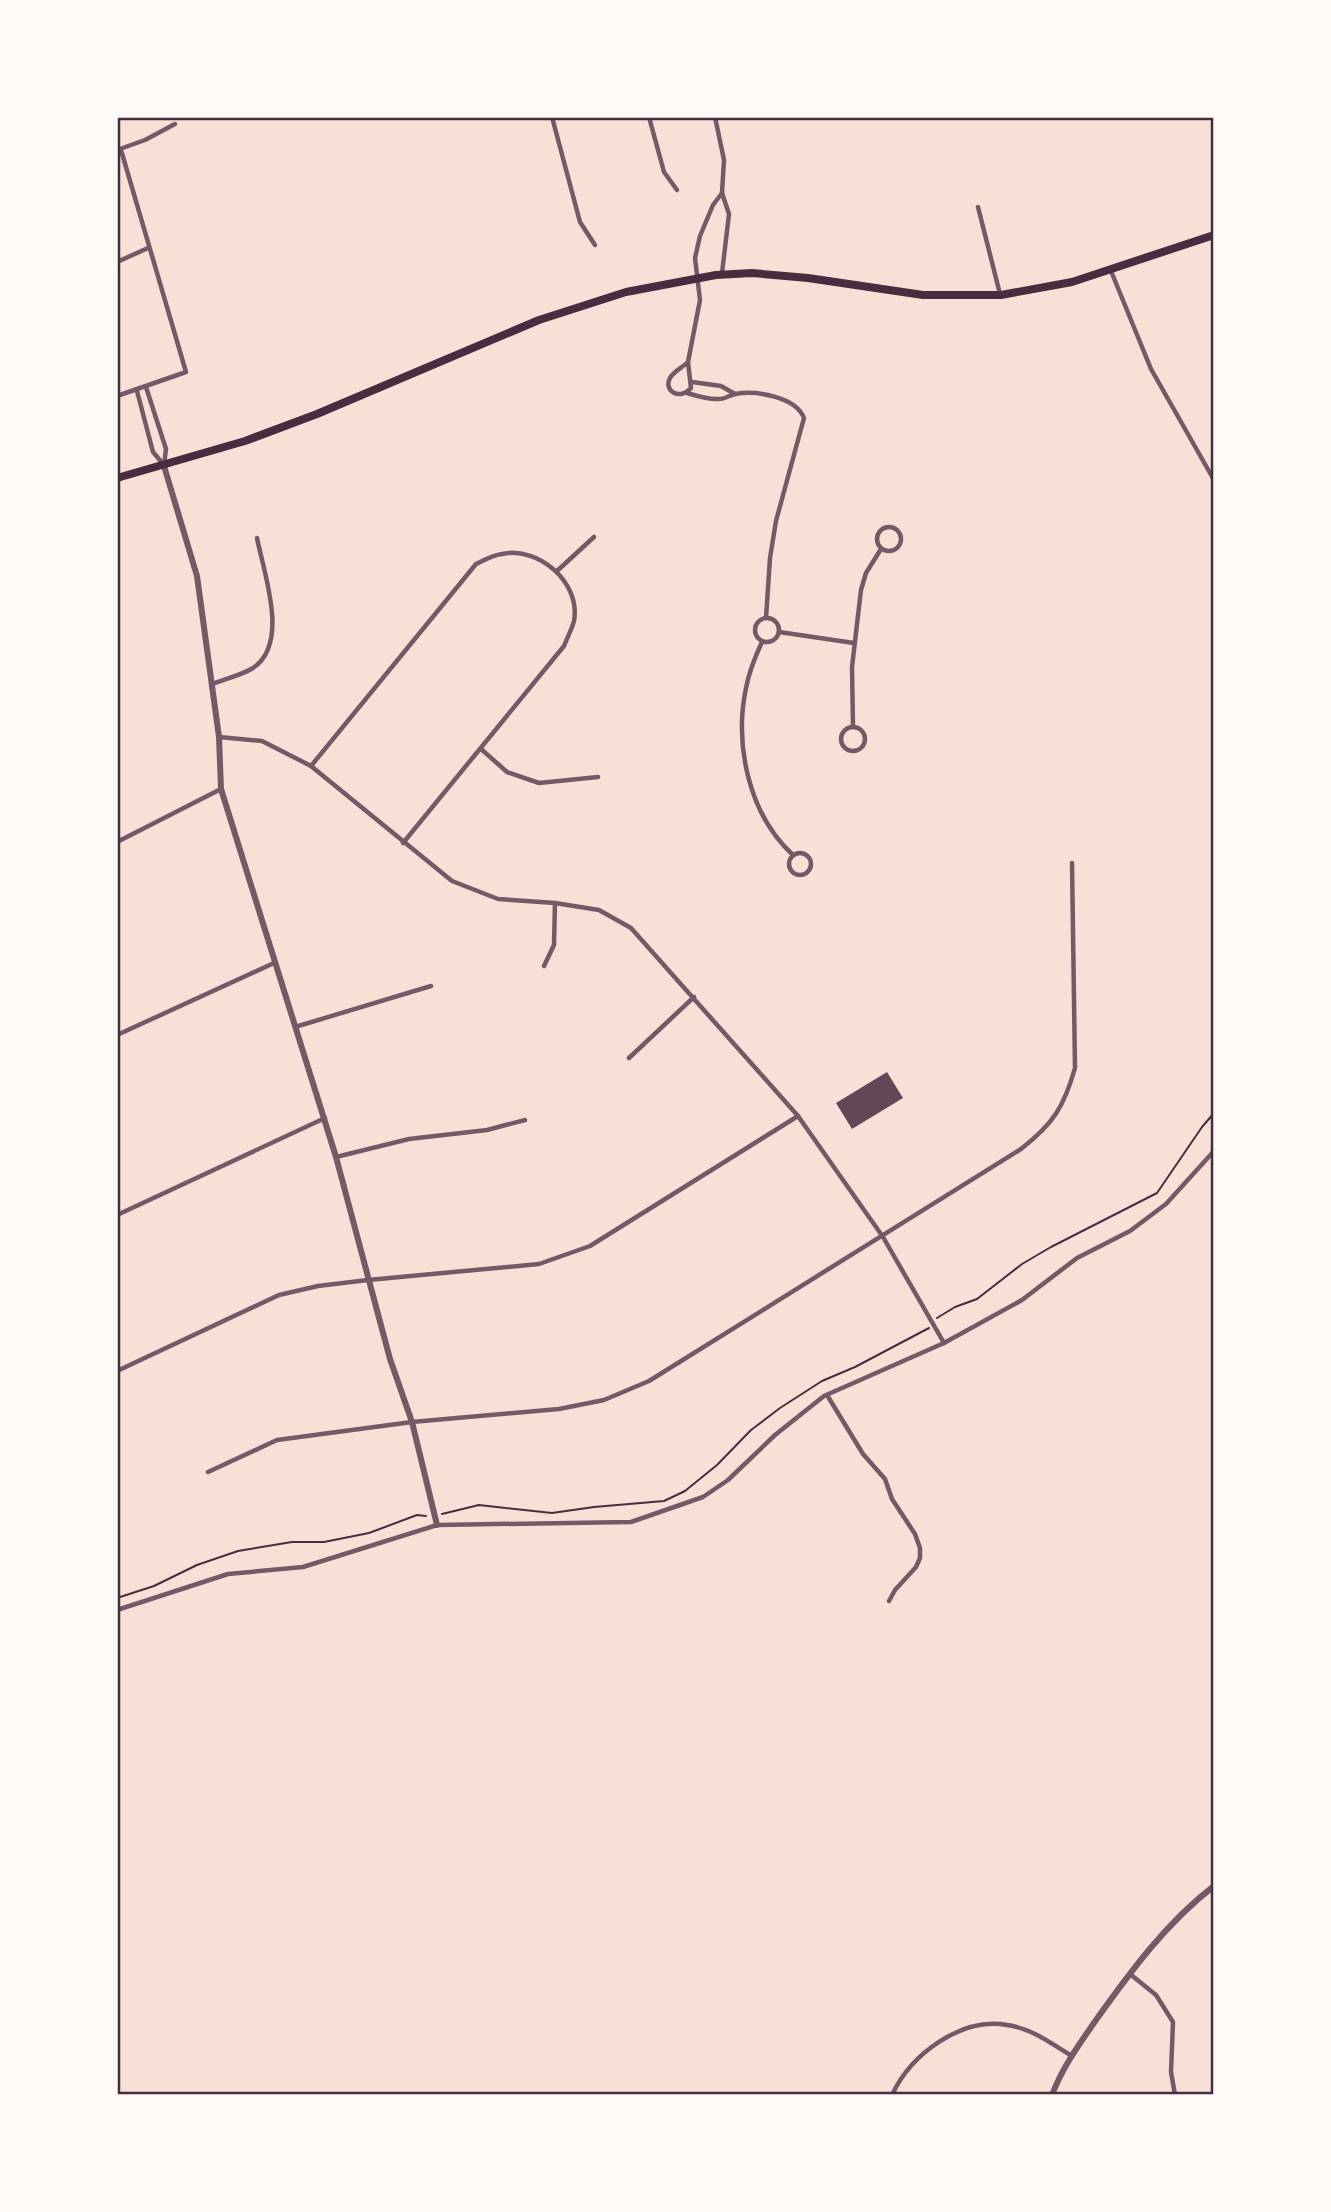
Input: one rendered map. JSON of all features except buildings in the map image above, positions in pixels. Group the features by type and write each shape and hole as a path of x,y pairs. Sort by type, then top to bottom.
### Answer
{"main road":[{"path":"117,478 245,441 317,414 538,320 626,292 722,274 752,273 923,295 1001,295 1072,282 1214,235"}],"street":[{"path":"552,117 580,222 595,245"},
{"path":"649,117 664,172 677,190"},
{"path":"715,117 723,160 722,193 729,214 722,274"},
{"path":"117,396 186,372 119,150 175,124"},
{"path":"687,393 692,382 688,362 700,300 695,258 700,236 713,205 722,193"},
{"path":"978,206 1001,295"},
{"path":"117,262 148,247"},
{"path":"1111,271 1151,369 1214,480"},
{"path":"688,362 672,375 669,381 673,393 721,400 736,394"},
{"path":"692,382 720,386 736,394 785,400 801,410 804,418 776,521 770,558 766,618"},
{"path":"146,387 166,449 164,466"},
{"path":"136,391 153,452 164,466 197,576 219,737 222,789 274,963 325,1118 390,1359 412,1422 437,1525"},
{"path":"887,527 894,528 901,539 900,546 895,550 881,549 877,536 887,527"},
{"path":"557,571 594,537"},
{"path":"212,684 254,667 271,647 274,622 257,538"},
{"path":"853,727 851,686 854,643 866,573 881,549"},
{"path":"311,766 476,564 502,553 531,555 557,571 571,592 574,620 564,646 403,843"},
{"path":"766,618 776,622 779,632 776,639 769,643 762,642 756,636 755,628 758,621 766,618"},
{"path":"779,632 854,643"},
{"path":"762,642 750,670 745,691 743,742 752,789 763,815 779,842 793,855"},
{"path":"853,727 860,729 866,740 863,747 857,751 844,748 841,741 846,729 853,727"},
{"path":"219,737 262,741 311,766 452,881 498,899 555,903 599,910 631,928 798,1116 883,1237 944,1343"},
{"path":"481,749 507,772 539,783 598,777"},
{"path":"117,842 222,789"},
{"path":"803,853 810,859 810,869 806,873 794,873 789,868 789,860 793,855 803,853"},
{"path":"208,1472 277,1440 412,1422 559,1409 604,1400 649,1381 1021,1149 1052,1122 1067,1096 1076,1058 1072,863"},
{"path":"544,966 554,944 555,903"},
{"path":"117,1035 274,963"},
{"path":"295,1027 431,986"},
{"path":"629,1058 694,997"},
{"path":"117,1371 279,1295 318,1286 368,1280 539,1264 590,1246 798,1116"},
{"path":"117,1215 325,1118"},
{"path":"336,1157 409,1139 487,1130 525,1120"},
{"path":"117,1610 228,1574 303,1567 437,1525 631,1522 703,1497 728,1480 775,1436 827,1395 944,1343 1022,1300 1077,1258 1130,1231 1166,1204 1214,1151"},
{"path":"827,1395 863,1454 885,1479 892,1499 915,1534 920,1548 916,1567 888,1601"},
{"path":"1052,2095 1072,2056 1129,1973 1173,1921 1214,1886"},
{"path":"1129,1973 1156,1995 1173,2022 1171,2072 1175,2095"},
{"path":"892,2095 912,2067 938,2041 975,2026 1006,2025 1023,2029 1072,2056"}],"path":[{"path":"117,1598 154,1586 238,1551 292,1542 324,1542 369,1533 417,1515 434,1516 479,1505 552,1513 664,1501 685,1491 717,1465 751,1430 822,1381 926,1331 948,1310 977,1299 1023,1264 1051,1247 1157,1193 1214,1113"}]}
